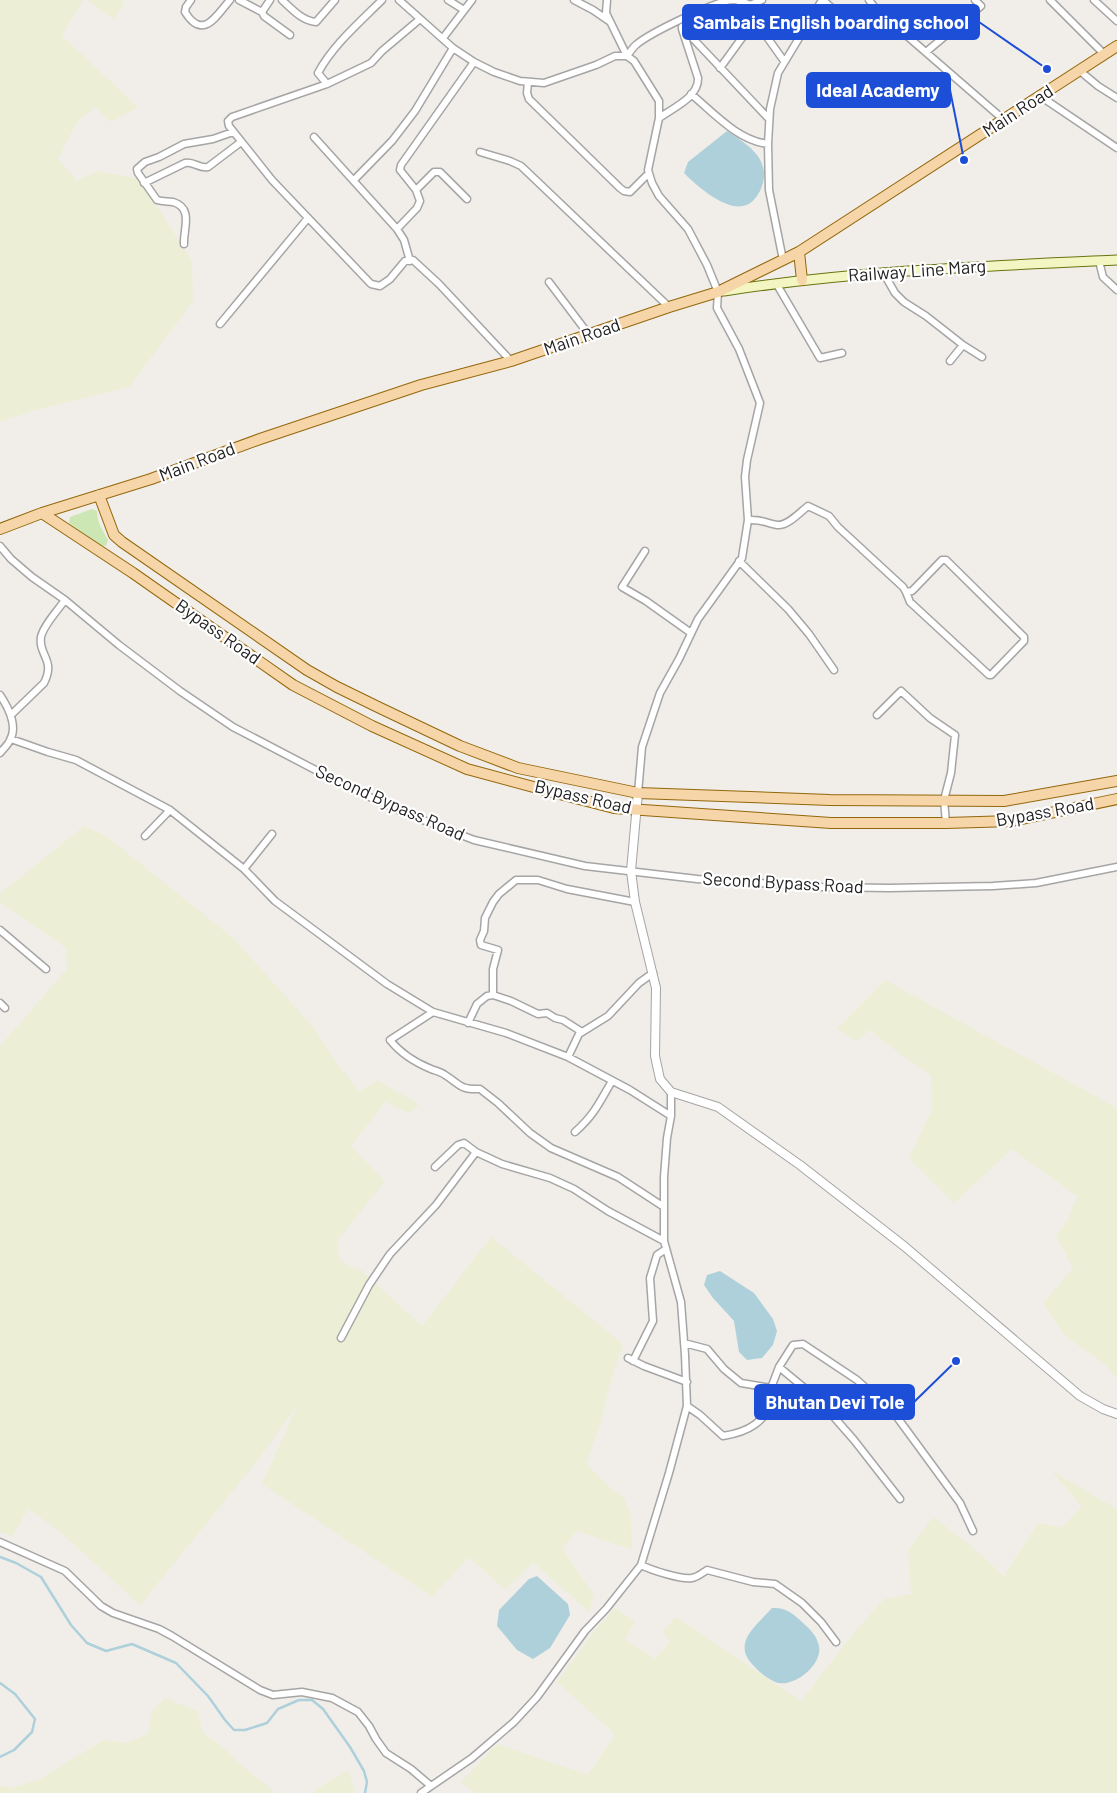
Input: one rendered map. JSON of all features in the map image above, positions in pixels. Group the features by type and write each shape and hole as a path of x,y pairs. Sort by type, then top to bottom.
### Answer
{"main road":[{"name":"Main Road","path":"0,529 42,513 151,479 260,439 421,385 511,361 718,292 799,252 1117,46"},
{"path":"799,252 802,280"},
{"name":"Railway Line Marg","path":"718,292 776,283 883,272 1117,260"},
{"name":"Bypass Road","path":"99,495 114,535 133,551 143,556 307,670 380,708 460,746 518,768 638,792 830,800 1004,801 1117,781"},
{"name":"Bypass Road","path":"42,513 133,573 293,685 372,726 466,769 614,808 804,821 946,823 1012,821 1117,799"},
{"path":"133,573 143,556"},
{"path":"372,726 380,708"}],"street":[{"path":"190,0 185,12 197,25 202,26 212,21 230,0"},
{"path":"239,0 262,12 264,16 290,35"},
{"path":"262,12 270,0"},
{"path":"282,0 302,17 316,22 335,0"},
{"path":"327,84 318,73 322,65 330,54 382,0"},
{"path":"398,0 453,48 474,62 494,72 520,81 544,83 596,65 615,56 627,56 634,60 659,101 659,118 648,170 652,183 660,196 688,229 707,265 718,292 717,308 739,349 760,403 746,468 748,520 742,558 698,620 691,633 680,659 660,693 642,747 631,871 635,902 656,988 655,1056 660,1079 670,1092 718,1107 778,1149 904,1246 1080,1396 1102,1409 1117,1414"},
{"path":"448,0 464,10"},
{"path":"443,38 472,0"},
{"path":"574,0 610,22"},
{"path":"607,0 606,13 627,56"},
{"path":"627,56 636,45 652,34 681,24 720,1 732,0 750,4 762,0"},
{"path":"783,260 769,190 769,119 772,93 778,73 823,0 844,19 855,25 876,9"},
{"path":"869,0 876,9 1004,120"},
{"path":"926,52 981,6 975,0"},
{"path":"1050,0 1104,54"},
{"path":"1094,0 1117,20"},
{"path":"741,1 784,61"},
{"path":"420,19 382,51 371,63 327,84 232,116 228,121 233,132 272,180 371,284 380,286 390,279 405,261 413,260 439,284 511,361"},
{"path":"720,68 755,20"},
{"path":"681,24 769,119"},
{"path":"659,118 687,100 697,89 698,78 681,24"},
{"path":"354,180 392,142 415,111 453,48"},
{"path":"397,229 417,208 420,201 416,190 400,170 401,165 474,62"},
{"path":"1080,71 1098,86 1117,98"},
{"path":"528,82 527,93 529,99 620,188 630,192 649,173"},
{"path":"691,94 721,121 749,139 768,144"},
{"path":"1040,96 1117,148"},
{"path":"184,244 187,223 183,209 174,203 157,200 144,183 137,169 145,162 184,144 233,132"},
{"path":"314,137 397,229 404,240 410,261"},
{"path":"144,183 185,163 190,162 204,168 241,142"},
{"path":"480,152 521,166 669,307"},
{"path":"416,190 434,172 440,172 467,199"},
{"path":"220,324 308,218"},
{"path":"1099,261 1103,277 1117,290"},
{"path":"883,272 895,293 904,302 982,357"},
{"path":"549,282 589,335"},
{"path":"776,283 820,358 842,353"},
{"path":"950,361 964,345"},
{"path":"748,520 760,519 778,525 786,523 808,506 829,516 838,527 903,587 910,602 989,675 992,675 1025,639 946,560 942,560 912,591 906,592"},
{"name":"Second Bypass Road","path":"0,546 11,559 32,577 65,600 119,646 233,727 350,788 400,811 474,840 585,866 766,884 890,888 993,886 1036,883 1117,867"},
{"path":"645,551 622,587 646,601 691,633"},
{"path":"740,561 810,634 834,670"},
{"path":"11,715 44,683 47,677 49,669 40,640 42,632 65,600"},
{"path":"877,715 900,691 930,718 955,735 951,773 944,800 946,823"},
{"path":"0,695 11,715 13,728 11,739 0,753"},
{"path":"11,739 76,760 170,810 244,869 282,906 387,984 433,1012 506,1033 568,1057 612,1080 671,1116"},
{"path":"145,836 170,810"},
{"path":"244,869 272,834"},
{"path":"493,995 493,969 498,950 482,945 480,940 484,931 485,918 493,902 499,894 516,880 538,880 635,902"},
{"path":"0,930 46,969"},
{"path":"568,1057 579,1034 608,1016 639,983 653,973"},
{"path":"468,1022 477,1004 487,996 493,995 538,1014 547,1013 582,1032"},
{"path":"433,1012 390,1040 397,1049 412,1060 445,1075 467,1090 480,1089 530,1133 551,1148 618,1177 664,1207"},
{"path":"575,1132 589,1120 598,1108 612,1080"},
{"path":"421,1793 472,1758 514,1722 537,1697 586,1631 606,1610 641,1565 687,1406 681,1302 664,1241 664,1177 671,1116 670,1092"},
{"path":"435,1167 458,1145 464,1143 476,1152 502,1164 550,1178 574,1189 608,1211 664,1241"},
{"path":"341,1338 369,1285 390,1254 436,1205 476,1152"},
{"path":"666,1249 657,1255 650,1278 653,1321 631,1360 687,1382"},
{"path":"684,1343 697,1348 707,1349 724,1369 740,1383 771,1388"},
{"path":"687,1406 723,1436 740,1433 761,1421 775,1397 771,1388 779,1367 793,1345 804,1344 856,1380 894,1413 960,1503 973,1531"},
{"path":"779,1367 819,1400 854,1440 900,1499"},
{"path":"0,1542 65,1570 101,1606 172,1636 260,1690 273,1696 302,1692 332,1698 358,1712 386,1753 411,1769 431,1786"},
{"path":"641,1565 684,1579 695,1578 707,1570 753,1582 775,1584 802,1603 821,1622 836,1642"}],"green space":[{"path":"0,0 83,0 62,36 138,107 111,122 95,107 77,122 58,159 77,181 97,171 139,179 192,261 193,301 129,387 35,410 0,422"},
{"path":"87,0 122,0 124,4 113,19"},
{"path":"92,509 97,511 99,523 108,540 106,546 100,545 69,523 70,517"},
{"path":"84,826 106,836 233,938 314,1028 339,1066 360,1092 377,1080 419,1104 409,1113 385,1102 351,1146 385,1181 337,1241 340,1260 358,1270 359,1268 422,1326 491,1237 623,1344 610,1383 599,1428 586,1464 606,1484 624,1498 631,1517 632,1550 577,1531 562,1548 594,1595 589,1612 533,1562 505,1590 469,1557 432,1597 262,1484 298,1404 258,1460 140,1605 58,1530 28,1509 12,1536 0,1532 0,1046 67,969 66,948 0,902 0,894"},
{"path":"885,980 1117,1108 1117,1378 1101,1361 1065,1336 1043,1303 1073,1268 1056,1236 1069,1217 1077,1196 1012,1149 954,1203 909,1158 932,1109 931,1075 870,1030 856,1041 837,1029"},
{"path":"1052,1471 1115,1508 1117,1507 1117,1793 475,1793 461,1782 497,1744 588,1775 615,1734 557,1682 597,1628 615,1608 635,1622 625,1639 655,1659 670,1642 663,1631 676,1617 801,1701 854,1633 884,1599 911,1594 908,1550 933,1517 970,1545 1006,1578 1006,1572 1038,1523 1062,1527 1082,1507"},
{"path":"165,1698 198,1711 202,1732 219,1744 241,1765 276,1793 0,1793 0,1786 11,1788 38,1780 104,1740 126,1743 148,1734 152,1711"},
{"path":"349,1771 355,1793 311,1793 334,1778"}],"water":[{"path":"727,131 751,148 762,163 764,171 764,180 757,196 753,201 743,206 727,204 711,196 684,173 688,162"},
{"path":"720,1271 754,1293 773,1319 777,1331 773,1345 762,1358 747,1360 739,1352 734,1321 704,1285 707,1275"},
{"path":"537,1576 568,1604 570,1615 550,1648 533,1659 517,1650 497,1626 499,1610 529,1579"},
{"path":"772,1608 788,1611 795,1616 813,1633 819,1646 819,1654 811,1668 804,1675 788,1683 773,1681 762,1674 752,1664 745,1648 749,1634"}],"waterway":[{"path":"0,1557 16,1563 41,1577 71,1625 87,1643 106,1651 132,1644 176,1663 208,1696 234,1730 245,1730 267,1723 278,1709 299,1700 312,1700 323,1709 350,1747 364,1771 367,1782 365,1793"},
{"path":"0,1683 15,1694 35,1719 32,1732 14,1750 0,1757"}],"place":[{"name":"Sambais English boarding school","path":"1047,69"},
{"name":"Ideal Academy","path":"964,160"},
{"name":"Bhutan Devi Tole","path":"956,1361"}]}
